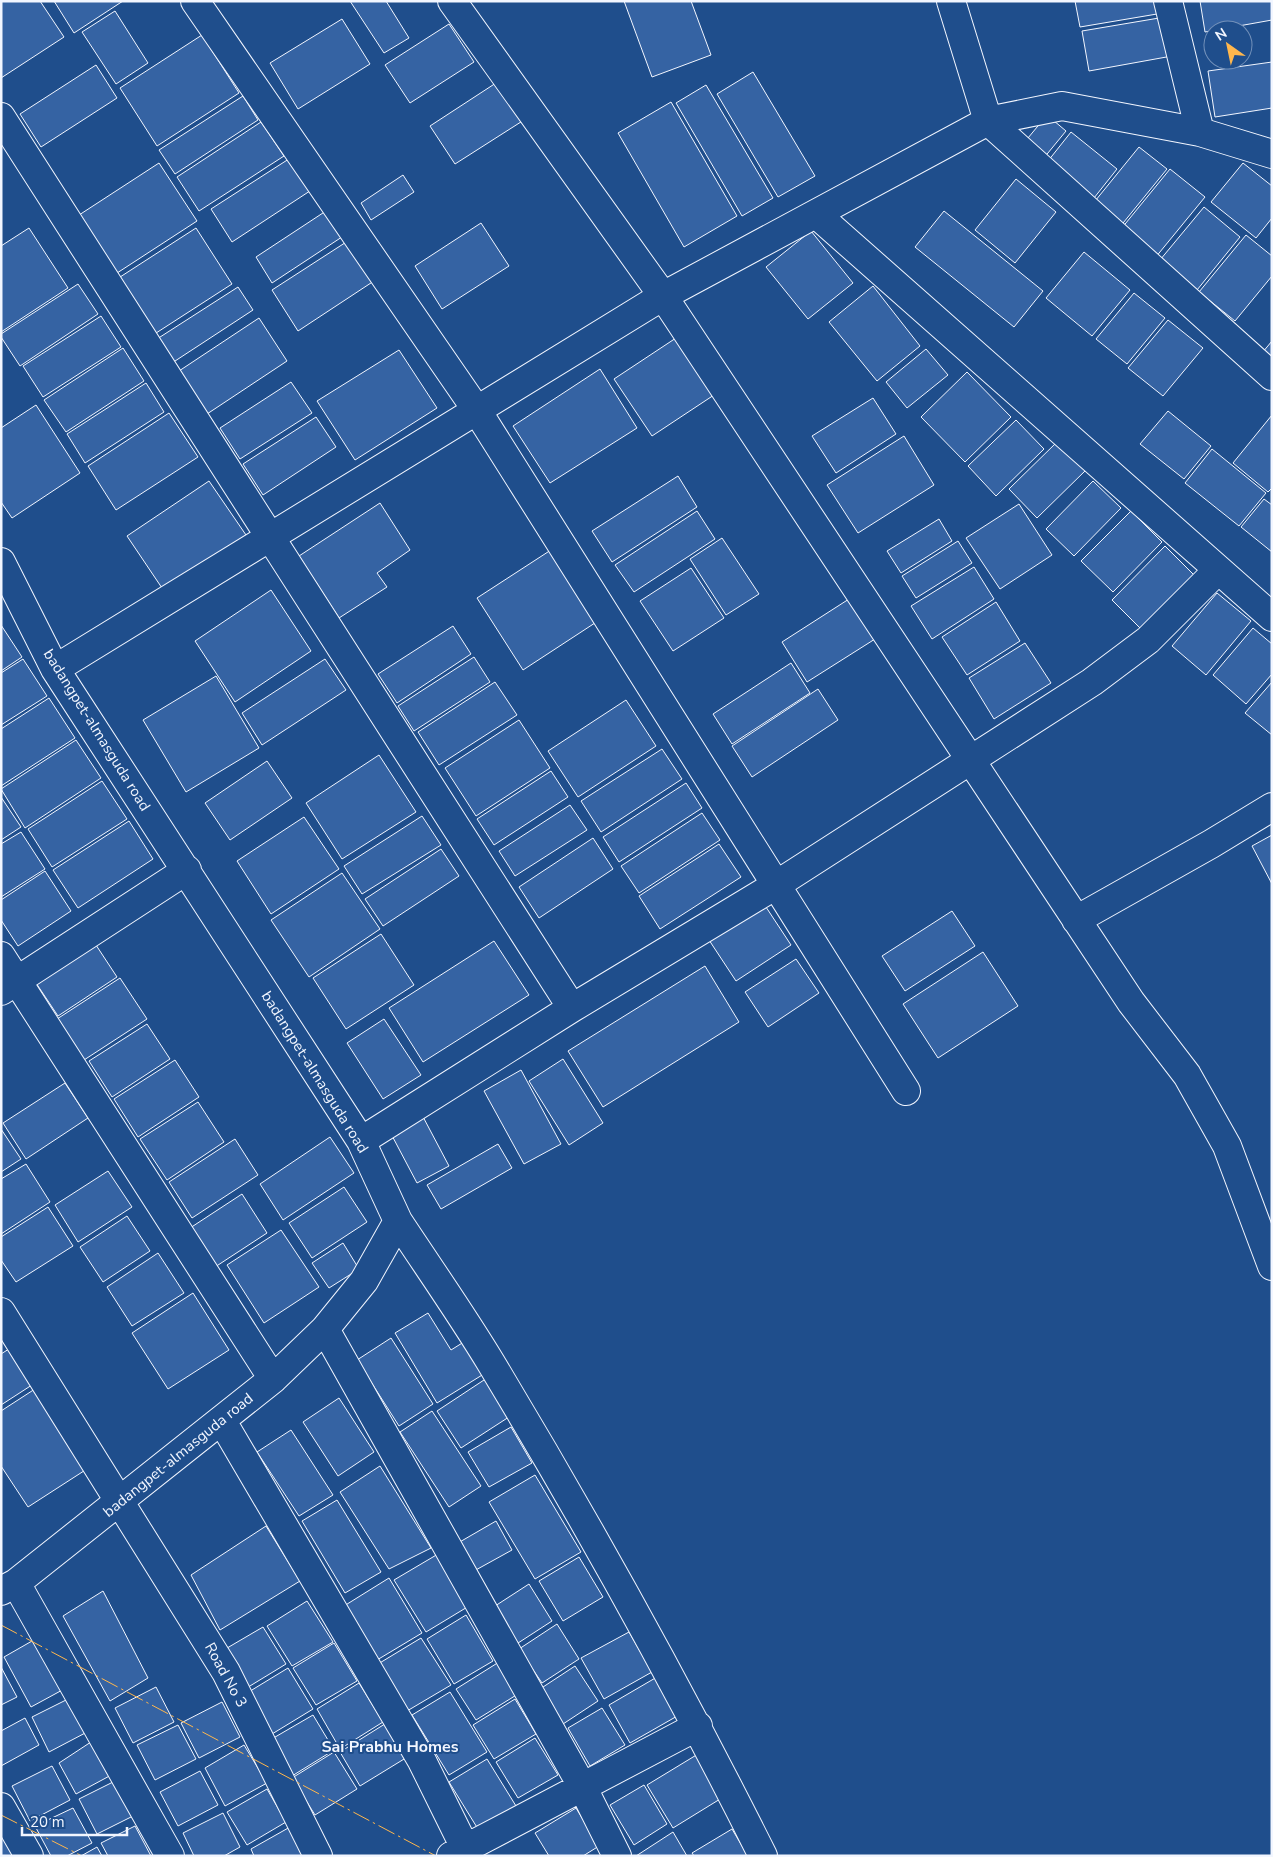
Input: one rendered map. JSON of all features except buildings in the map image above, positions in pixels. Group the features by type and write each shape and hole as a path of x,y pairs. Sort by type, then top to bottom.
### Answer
{"street":[{"path":"195,1 476,409 906,1091"},
{"path":"452,1 663,296 1131,1002 1187,1076 1228,1146 1272,1266"},
{"path":"951,1 988,121 1272,376"},
{"path":"1168,1 1200,132"},
{"path":"55,669 272,538 476,409 663,296 988,121 1062,106 1200,132 1272,154"},
{"path":"1,117 572,1008"},
{"path":"816,214 1272,616"},
{"name":"badangpet-almasguda road","path":"1,562 55,669 361,1140 398,1221 364,1281 325,1329 273,1378 121,1501 8,1587"},
{"path":"361,1140 572,1008 776,885 1092,682 1141,645 1218,570"},
{"path":"1076,920 1211,844 1272,807"},
{"path":"10,986 187,870"},
{"path":"1,956 10,986 273,1378"},
{"path":"398,1221 491,1363 597,1544 698,1726 763,1856"},
{"name":"Road No 3","path":"1,1312 121,1501 226,1672 318,1856"},
{"path":"325,1329 582,1786 617,1856"},
{"path":"222,1420 422,1761 462,1853 582,1786 698,1726"},
{"path":"8,1587 170,1856"},
{"path":"1,1807 30,1856"}],"power":[{"path":"1,1625 436,1856"},
{"path":"1,1815 82,1856"}],"district":[{"name":"Sai Prabhu Homes","path":"390,1746"}]}
